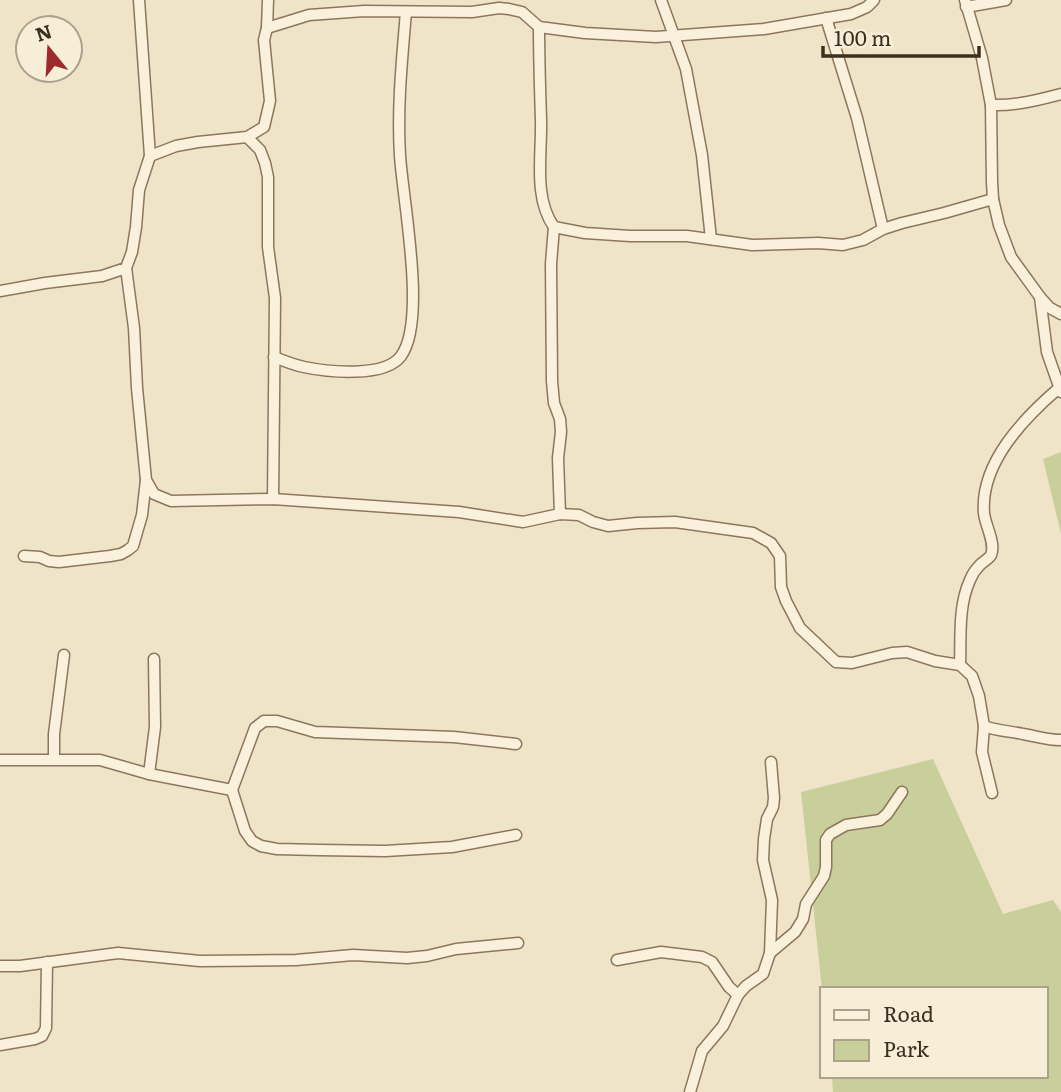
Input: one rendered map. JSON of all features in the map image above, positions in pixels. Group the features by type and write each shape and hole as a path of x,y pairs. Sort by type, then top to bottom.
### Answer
{"street":[{"path":"24,556 59,562 121,554 133,546 142,515 146,480 134,328 126,268 132,252 139,190 150,156 139,0"},
{"path":"150,156 176,146 247,137 264,127 270,101 264,40 268,0"},
{"path":"661,0 686,69 702,155 711,239"},
{"path":"267,28 309,15 364,11 472,12 509,9 522,12 539,27 656,37 764,29 851,14 867,7 874,0"},
{"path":"1006,0 966,3 982,58 991,105 993,199 1011,257 1050,309 1061,314"},
{"path":"274,357 302,367 327,371 368,371 389,365 401,357 407,343 412,324 413,300 407,211 400,158 398,97 406,12"},
{"path":"826,18 857,118 883,229"},
{"path":"539,27 541,179 547,217 554,227 551,264 552,381 554,402 561,419 558,458 560,514"},
{"path":"991,105 1019,104 1061,94"},
{"path":"247,137 260,150 268,177 268,247 275,298 273,499"},
{"path":"554,227 584,233 687,236 752,245 843,245 863,240 902,223 993,199"},
{"path":"0,291 45,282 102,276 126,268"},
{"path":"960,665 960,625 964,600 970,580 991,552 982,498 988,478 998,457 1017,431 1044,400 1060,390 1047,352 1040,297"},
{"path":"146,480 154,494 171,501 273,499 459,512 523,522 560,514 579,515 608,526 675,522 753,533 771,543 780,556 781,587 800,628 836,662 852,663 907,652 960,665 972,676 979,696 984,726 982,752 992,793"},
{"path":"54,759 54,734 64,654"},
{"path":"149,774 155,727 154,659"},
{"path":"516,744 454,737 315,732 277,721 264,721 255,728 232,790 245,831 252,841 261,846 305,850 386,850 452,847 516,835"},
{"path":"984,726 996,731 1061,740"},
{"path":"0,760 100,761 149,774 232,790"},
{"path":"690,1092 702,1051 723,1026 738,995 763,974 770,953 772,900 763,860 767,820 774,798 771,761"},
{"path":"770,953 795,932 803,919 806,904 824,876 826,840 830,834 846,825 880,820 902,792"},
{"path":"0,966 20,966 118,953 200,961 296,960 353,955 407,958 463,948 518,943"},
{"path":"617,960 661,953 702,957 712,962 729,987 738,995"},
{"path":"0,1045 43,1036 46,1028 47,962"}],"green space":[{"path":"1061,452 1061,534 1043,459"},
{"path":"933,759 1003,914 1053,900 1061,912 1061,1092 833,1092 832,1078 1047,1078 1047,987 822,987 801,792"}]}
